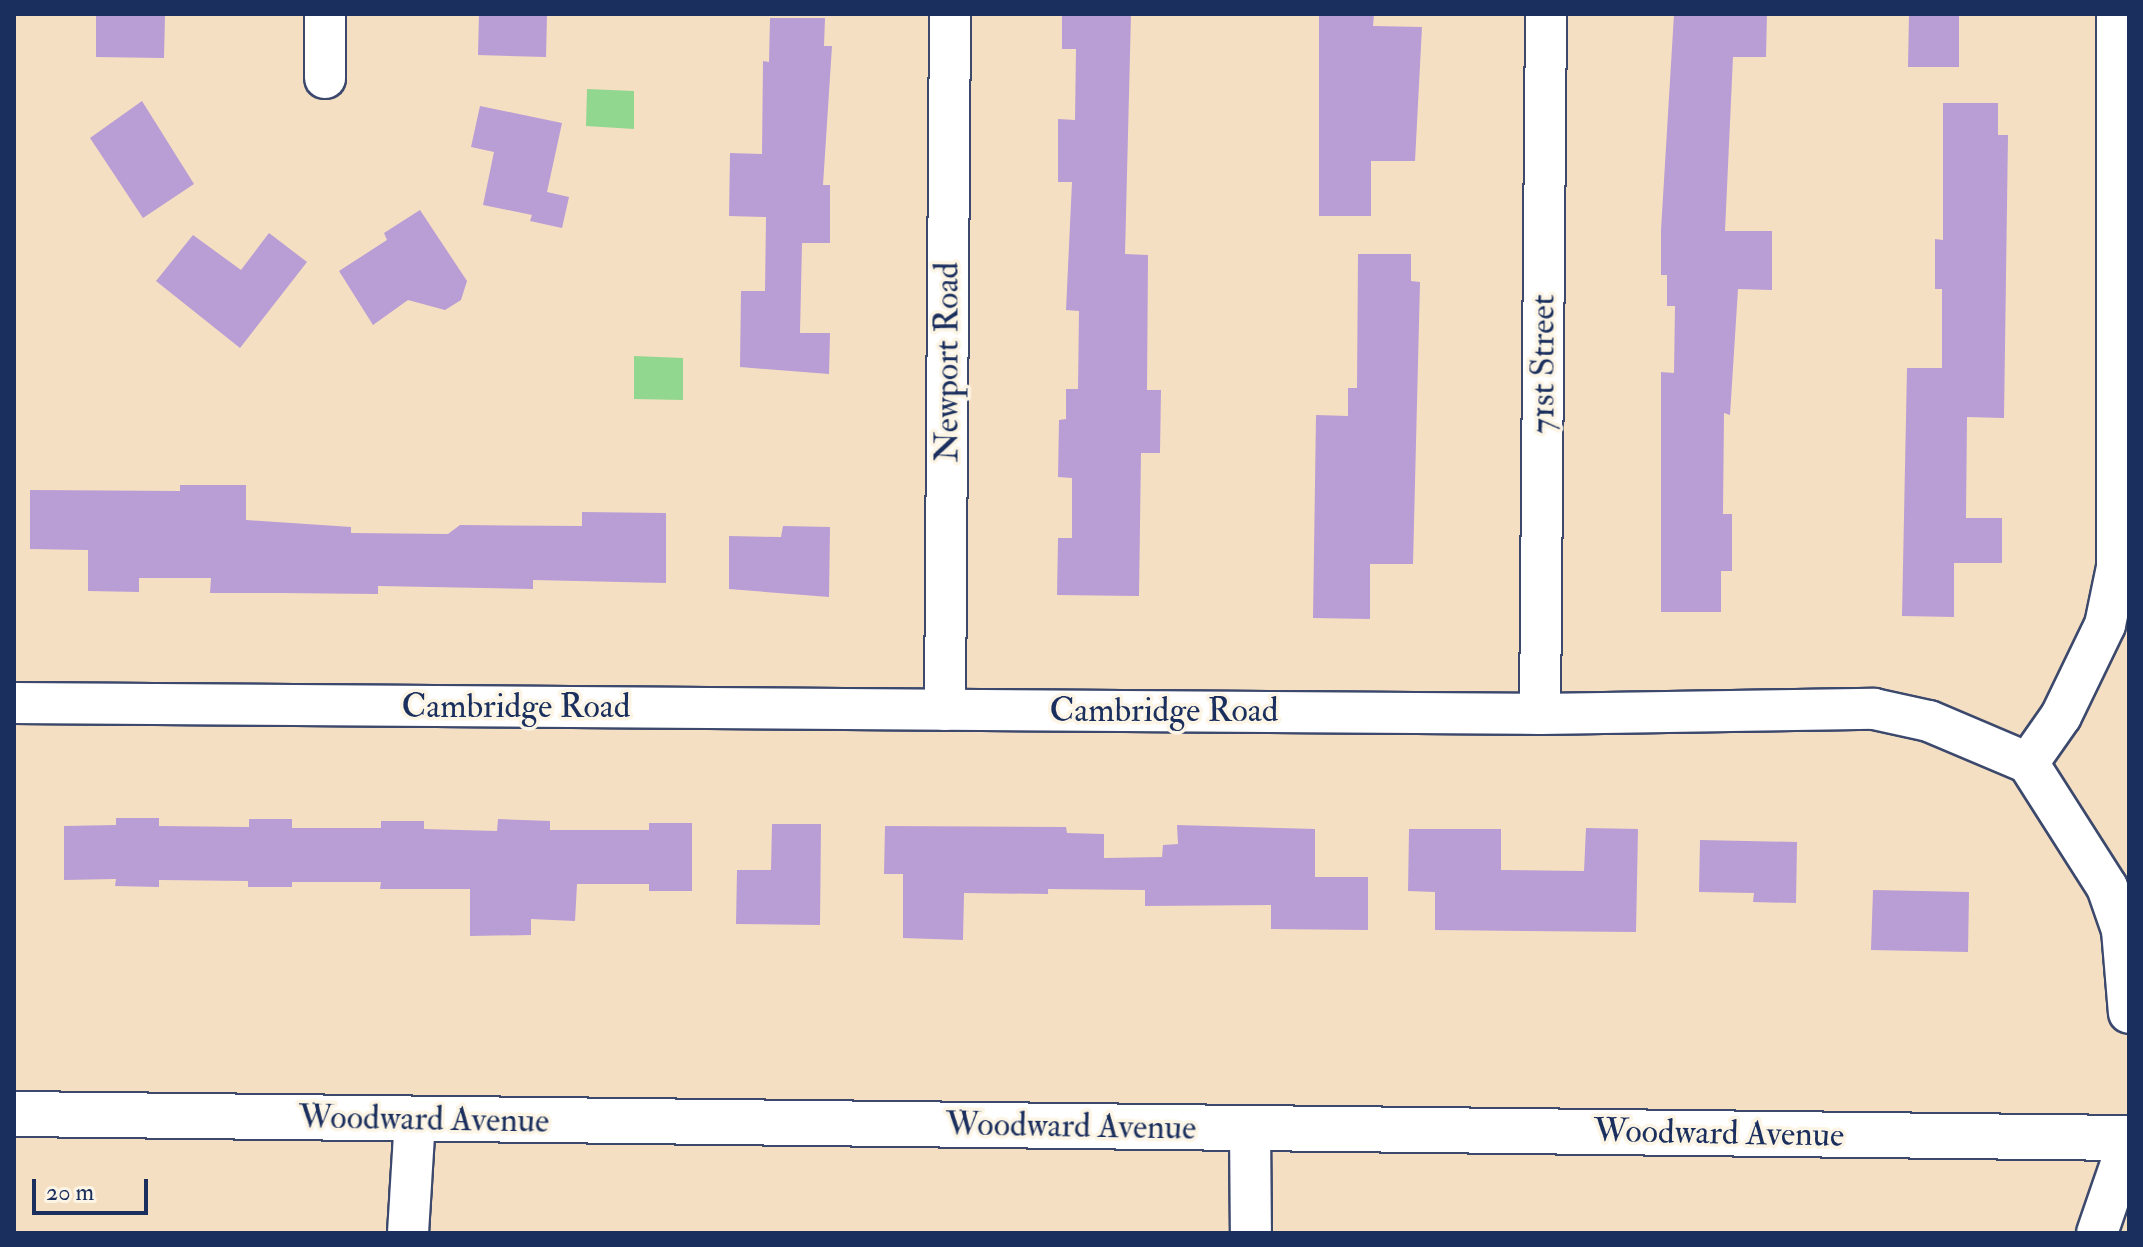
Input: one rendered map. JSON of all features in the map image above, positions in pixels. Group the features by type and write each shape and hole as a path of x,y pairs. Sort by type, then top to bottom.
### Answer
{"main road":[{"name":"Woodward Avenue","path":"14,1114 2129,1139"}],"street":[{"path":"325,14 325,78"},
{"name":"Newport Road","path":"945,710 950,14"},
{"name":"71st Street","path":"1540,714 1546,14"},
{"path":"2117,14 2117,567 2105,625 2061,716 2028,763 2107,887 2122,930 2129,1013"},
{"name":"Cambridge Road","path":"14,703 1540,714 1874,709 1929,721 2028,763"},
{"path":"408,1233 415,1118"},
{"path":"1250,1128 1251,1233"},
{"path":"2097,1233 2129,1139"}],"green space":[{"path":"587,89 634,91 634,129 586,126"},
{"path":"634,356 683,358 683,400 634,399"}],"building":[{"path":"96,14 165,15 164,58 96,57"},
{"path":"479,14 547,14 546,57 478,55"},
{"path":"1062,14 1131,14 1125,254 1148,255 1147,390 1161,390 1160,453 1141,453 1139,596 1057,595 1058,538 1072,538 1072,478 1058,477 1059,420 1066,419 1066,389 1078,389 1079,311 1066,310 1072,182 1058,182 1058,119 1075,120 1076,49 1062,49"},
{"path":"1319,14 1374,14 1373,26 1422,27 1415,161 1371,161 1371,216 1319,216"},
{"path":"1674,14 1767,14 1766,57 1733,57 1725,231 1772,231 1772,290 1738,289 1730,415 1724,413 1723,514 1732,514 1732,571 1721,571 1721,612 1661,612 1661,372 1674,373 1675,306 1667,306 1667,275 1661,275 1661,230"},
{"path":"1909,14 1959,14 1959,67 1908,67"},
{"path":"770,18 825,18 824,46 832,46 823,185 830,185 830,243 802,243 800,333 830,333 829,374 740,367 741,291 765,291 766,217 729,216 730,153 762,154 763,61 769,62"},
{"path":"142,101 194,184 143,218 90,138"},
{"path":"1943,103 1998,103 1998,135 2008,135 2004,418 1967,417 1966,518 2002,518 2002,563 1954,563 1954,617 1902,616 1907,368 1942,368 1942,289 1935,289 1935,239 1943,240"},
{"path":"480,106 562,123 547,192 569,197 562,228 530,221 532,215 483,205 494,152 471,147"},
{"path":"420,210 467,281 461,300 445,310 408,300 373,325 339,271 387,240 384,233"},
{"path":"269,233 307,262 240,348 156,281 193,235 241,270"},
{"path":"1358,254 1411,254 1411,281 1420,282 1413,564 1370,564 1370,619 1313,618 1316,415 1348,416 1348,388 1357,388"},
{"path":"180,485 246,485 246,520 351,527 351,533 448,534 460,525 582,526 582,512 666,513 666,583 533,580 533,589 378,586 378,594 210,593 211,578 139,578 139,592 88,591 88,550 30,549 30,490 180,491"},
{"path":"783,526 830,527 829,597 729,589 729,536 781,537"},
{"path":"116,818 159,818 159,826 249,827 249,819 292,819 292,828 381,828 381,821 424,821 424,829 497,831 498,819 550,821 550,830 649,830 649,823 692,823 692,891 649,891 649,884 577,884 575,921 531,919 531,935 470,936 470,889 380,889 381,882 292,882 292,887 248,887 248,881 159,880 159,887 115,886 116,879 64,880 64,826 116,825"},
{"path":"772,824 821,824 820,925 736,924 737,870 771,870"},
{"path":"1177,825 1315,829 1315,877 1368,877 1368,930 1271,929 1271,905 1145,906 1145,890 1048,889 1048,894 964,893 963,940 903,938 903,874 884,874 885,826 1066,827 1067,833 1104,834 1104,858 1162,857 1163,845 1178,844"},
{"path":"1586,828 1638,829 1636,932 1435,930 1435,892 1408,891 1409,829 1501,829 1501,870 1584,871"},
{"path":"1700,840 1797,842 1796,903 1753,902 1754,893 1699,892"},
{"path":"1873,890 1969,892 1968,952 1871,950"}]}
